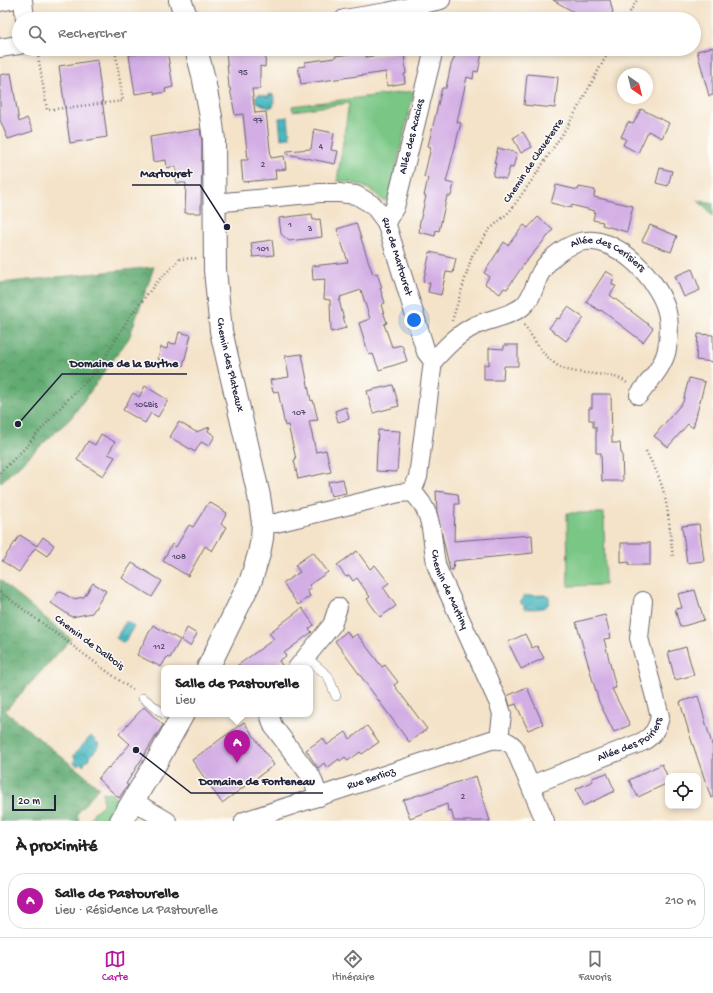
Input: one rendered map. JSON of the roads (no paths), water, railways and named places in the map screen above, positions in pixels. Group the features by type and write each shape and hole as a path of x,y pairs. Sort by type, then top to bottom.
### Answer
{"street":[{"path":"0,2 11,0"},
{"path":"23,0 24,12"},
{"path":"180,0 184,12"},
{"path":"386,12 430,4 442,0"},
{"path":"0,48 12,46"},
{"name":"Chemin des Plateaux","path":"198,56 203,74 214,140 215,256 221,331 259,496 263,524 262,538 251,580 209,665"},
{"name":"Allée des Acacias","path":"386,222 395,207 432,56"},
{"name":"Rue de Martouret","path":"214,203 320,193 339,193 356,195 373,205 386,222 426,352 433,361"},
{"name":"Allée des Cerisiers","path":"433,361 458,336 474,326 515,311 522,306 532,292 538,276 555,256 568,247 582,242 596,241 611,246 627,255 643,271 661,297 668,312 669,328 667,350 660,367 639,395"},
{"path":"263,524 276,523 399,493 412,492 418,476 433,361"},
{"name":"Chemin de Martiny","path":"412,492 421,500 427,512 432,530 438,570 499,704 502,714 499,739"},
{"name":"Allée des Poiriers","path":"531,785 642,742 649,738 659,725 660,716 639,638 643,601"},
{"path":"301,662 332,625 338,607"},
{"path":"120,821 133,801 172,717"},
{"path":"270,717 273,726 312,778 318,797"},
{"path":"499,739 508,741 514,747 545,821"},
{"name":"Rue Berlioz","path":"244,821 483,742 499,739"},
{"path":"133,801 167,821"}],"lane":[{"path":"313,668 328,676 336,696"},
{"path":"143,698 161,709"}],"water":[{"path":"259,94 269,97 268,95 272,94 275,98 273,106 269,108 257,102 255,97"},
{"path":"288,117 290,138 281,139 279,118"},
{"path":"545,595 549,597 549,602 545,607 537,609 524,609 524,605 520,603 523,596"},
{"path":"126,621 134,626 124,643 116,638"},
{"path":"91,736 100,745 83,765 81,763 77,765 74,763 75,758 73,756"}],"place":[{"name":"Martouret","path":"227,227"},
{"name":"Domaine de la Burthe","path":"18,424"},
{"name":"Domaine de Fonteneau","path":"136,750"},
{"name":"Salle de Pastourelle","path":"237,763"}]}
